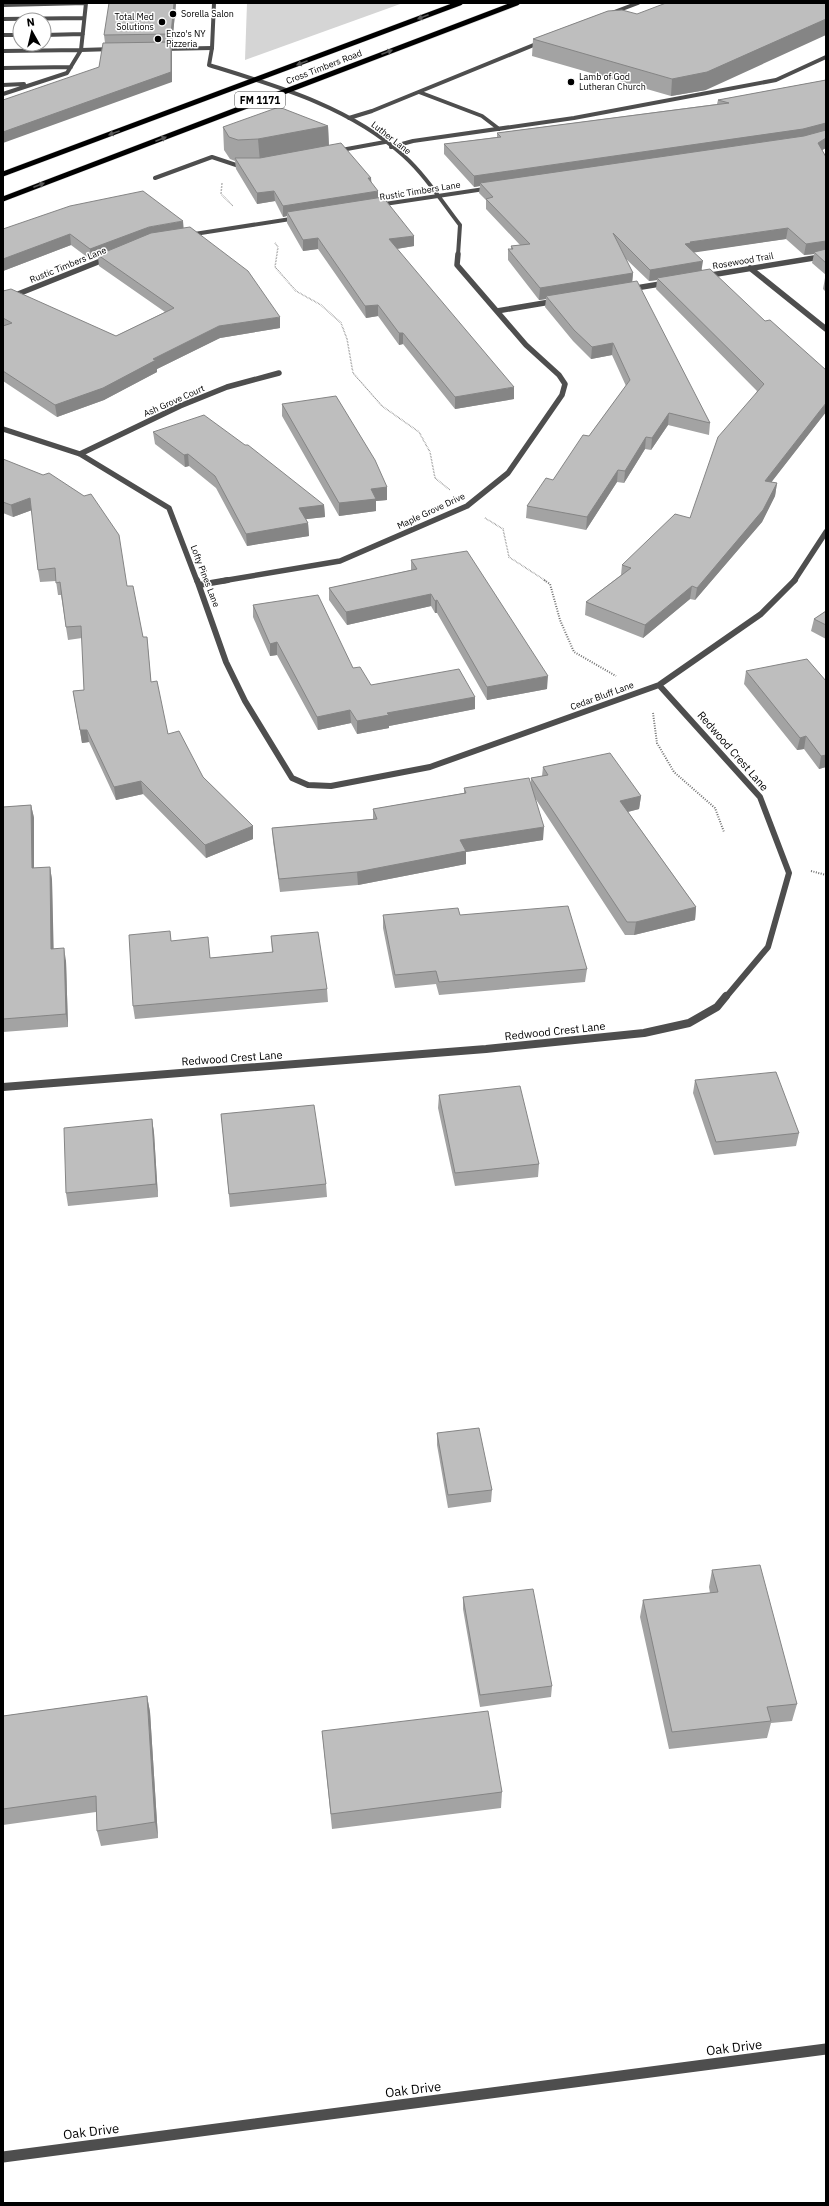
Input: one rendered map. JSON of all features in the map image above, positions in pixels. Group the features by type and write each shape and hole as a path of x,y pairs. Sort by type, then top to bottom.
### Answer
{"main road":[{"name":"Cross Timbers Road","path":"3,174 460,3"},
{"name":"Cross Timbers Road","path":"3,199 516,3"}],"street":[{"path":"3,4 86,3 81,50 67,73 3,94"},
{"path":"158,49 212,48 214,3"},
{"path":"602,17 638,3"},
{"path":"3,19 84,18"},
{"path":"52,35 83,34"},
{"path":"350,118 419,92 544,41"},
{"name":"Luther Lane","path":"212,48 209,65 285,90 350,118 405,157 460,225 457,265 497,311"},
{"path":"3,51 120,49"},
{"path":"391,147 413,141 582,117 776,80 826,57"},
{"path":"3,68 71,67"},
{"path":"3,85 30,84"},
{"path":"419,92 482,116 499,129"},
{"path":"334,151 385,142"},
{"path":"155,178 212,157 240,166 253,165"},
{"name":"Rustic Timbers Lane","path":"374,206 498,187"},
{"path":"182,236 305,217"},
{"name":"Rustic Timbers Lane","path":"3,300 115,255"},
{"name":"Rosewood Trail","path":"696,277 826,256"},
{"path":"750,268 826,329"},
{"path":"620,290 674,281"},
{"path":"497,311 559,301"},
{"name":"Maple Grove Drive","path":"199,585 340,562 467,506 508,473 562,395 565,384 559,375 526,345 497,311"},
{"name":"Ash Grove Court","path":"80,454 180,406 227,387 279,373"},
{"name":"Lofty Pines Lane","path":"3,429 80,454 168,508 199,585 226,662 245,702 280,762 292,778 308,785 331,786"},
{"name":"Cedar Bluff Lane","path":"331,786 430,766 659,685 761,614 799,576 826,532"},
{"name":"Redwood Crest Lane","path":"3,1087 478,1050 644,1033 689,1023 718,1007 768,947 789,872 760,797 659,685"},
{"name":"Oak Drive","path":"3,2156 826,2049"}],"shaded area":[{"path":"247,3 403,3 245,60"}],"building":[{"path":"109,3 174,3 171,34 104,35"},
{"path":"666,3 826,3 826,19 707,72 672,79 533,39 608,11 622,10 637,14"},
{"path":"171,42 171,72 3,132 3,100 99,67 103,43"},
{"path":"826,80 826,123 803,129 474,176 444,144 501,137 497,133 729,103 718,100"},
{"path":"279,107 328,126 258,139 238,140 229,137 223,127"},
{"path":"826,130 826,138 818,143 826,157 826,241 806,244 788,228 690,242 691,243 685,244 703,261 650,270 613,233 633,273 540,288 508,249 513,249 511,246 530,244 486,199 493,197 480,183 804,136"},
{"path":"341,143 371,178 368,178 378,191 283,206 274,191 257,193 235,158 260,158"},
{"path":"143,191 183,221 149,227 90,249 70,234 3,259 3,229 70,206"},
{"path":"383,197 414,236 389,239 514,387 455,397 403,333 399,333 378,305 365,306 318,238 303,240 287,212"},
{"path":"190,227 248,271 280,317 219,326 153,359 156,360 103,388 55,405 3,371 3,326 12,323 3,318 3,291 11,289 116,336 174,308 98,255 151,233"},
{"path":"826,249 826,263 814,252"},
{"path":"710,269 765,321 770,320 826,370 826,403 765,481 777,483 763,510 697,588 692,586 645,625 586,602 631,568 622,565 675,514 690,518 718,437 764,384 657,278"},
{"path":"637,281 710,423 669,413 652,438 646,437 625,471 618,470 587,517 527,506 546,478 553,480 583,435 589,436 630,380 613,343 592,347 574,330 546,296"},
{"path":"336,396 375,460 387,487 371,489 376,499 339,503 282,404"},
{"path":"204,415 245,445 248,445 324,505 299,508 308,523 246,534 215,476 188,454 184,455 153,432"},
{"path":"3,459 43,475 49,473 84,496 91,494 119,535 127,586 133,586 143,637 147,637 151,682 157,681 168,734 179,731 203,777 253,826 205,845 141,781 114,787 87,730 80,730 73,691 84,690 81,626 66,627 60,582 56,583 55,568 38,570 30,498 11,505 3,502"},
{"path":"467,551 548,676 487,687 437,600 435,601 431,594 346,612 329,588 417,569 411,560"},
{"path":"318,595 353,668 360,667 371,685 459,669 475,697 387,713 389,715 357,721 350,710 317,717 277,642 270,644 253,605"},
{"path":"826,611 826,625 814,619"},
{"path":"807,659 826,681 826,755 821,756 806,736 800,738 746,671"},
{"path":"610,753 641,796 620,801 696,907 636,922 627,922 531,778 548,775 543,767"},
{"path":"529,778 544,827 460,840 466,851 357,872 279,879 272,828 377,819 373,809 466,793 464,788"},
{"path":"31,805 32,868 50,867 51,949 64,948 66,1014 3,1019 3,807"},
{"path":"568,906 587,969 439,982 436,971 395,975 383,915 458,908 460,915"},
{"path":"170,931 171,941 208,937 210,958 273,952 271,936 318,932 327,989 133,1006 129,935"},
{"path":"776,1072 799,1133 716,1142 695,1080"},
{"path":"520,1086 539,1164 455,1173 439,1095"},
{"path":"314,1105 326,1184 229,1194 221,1114"},
{"path":"152,1119 156,1184 66,1193 64,1128"},
{"path":"479,1428 492,1490 448,1495 437,1433"},
{"path":"760,1565 797,1704 767,1707 771,1721 672,1732 643,1600 718,1592 712,1570"},
{"path":"533,1589 552,1686 480,1695 463,1597"},
{"path":"147,1696 155,1822 97,1831 96,1796 3,1809 3,1716"},
{"path":"488,1711 502,1792 331,1814 322,1731"}],"place":[{"name":"Sorella Salon","path":"173,14"},
{"name":"Total Med Solutions","path":"162,22"},
{"name":"Enzo's NY Pizzeria","path":"158,39"},
{"name":"Lamb of God Lutheran Church","path":"571,82"}]}
